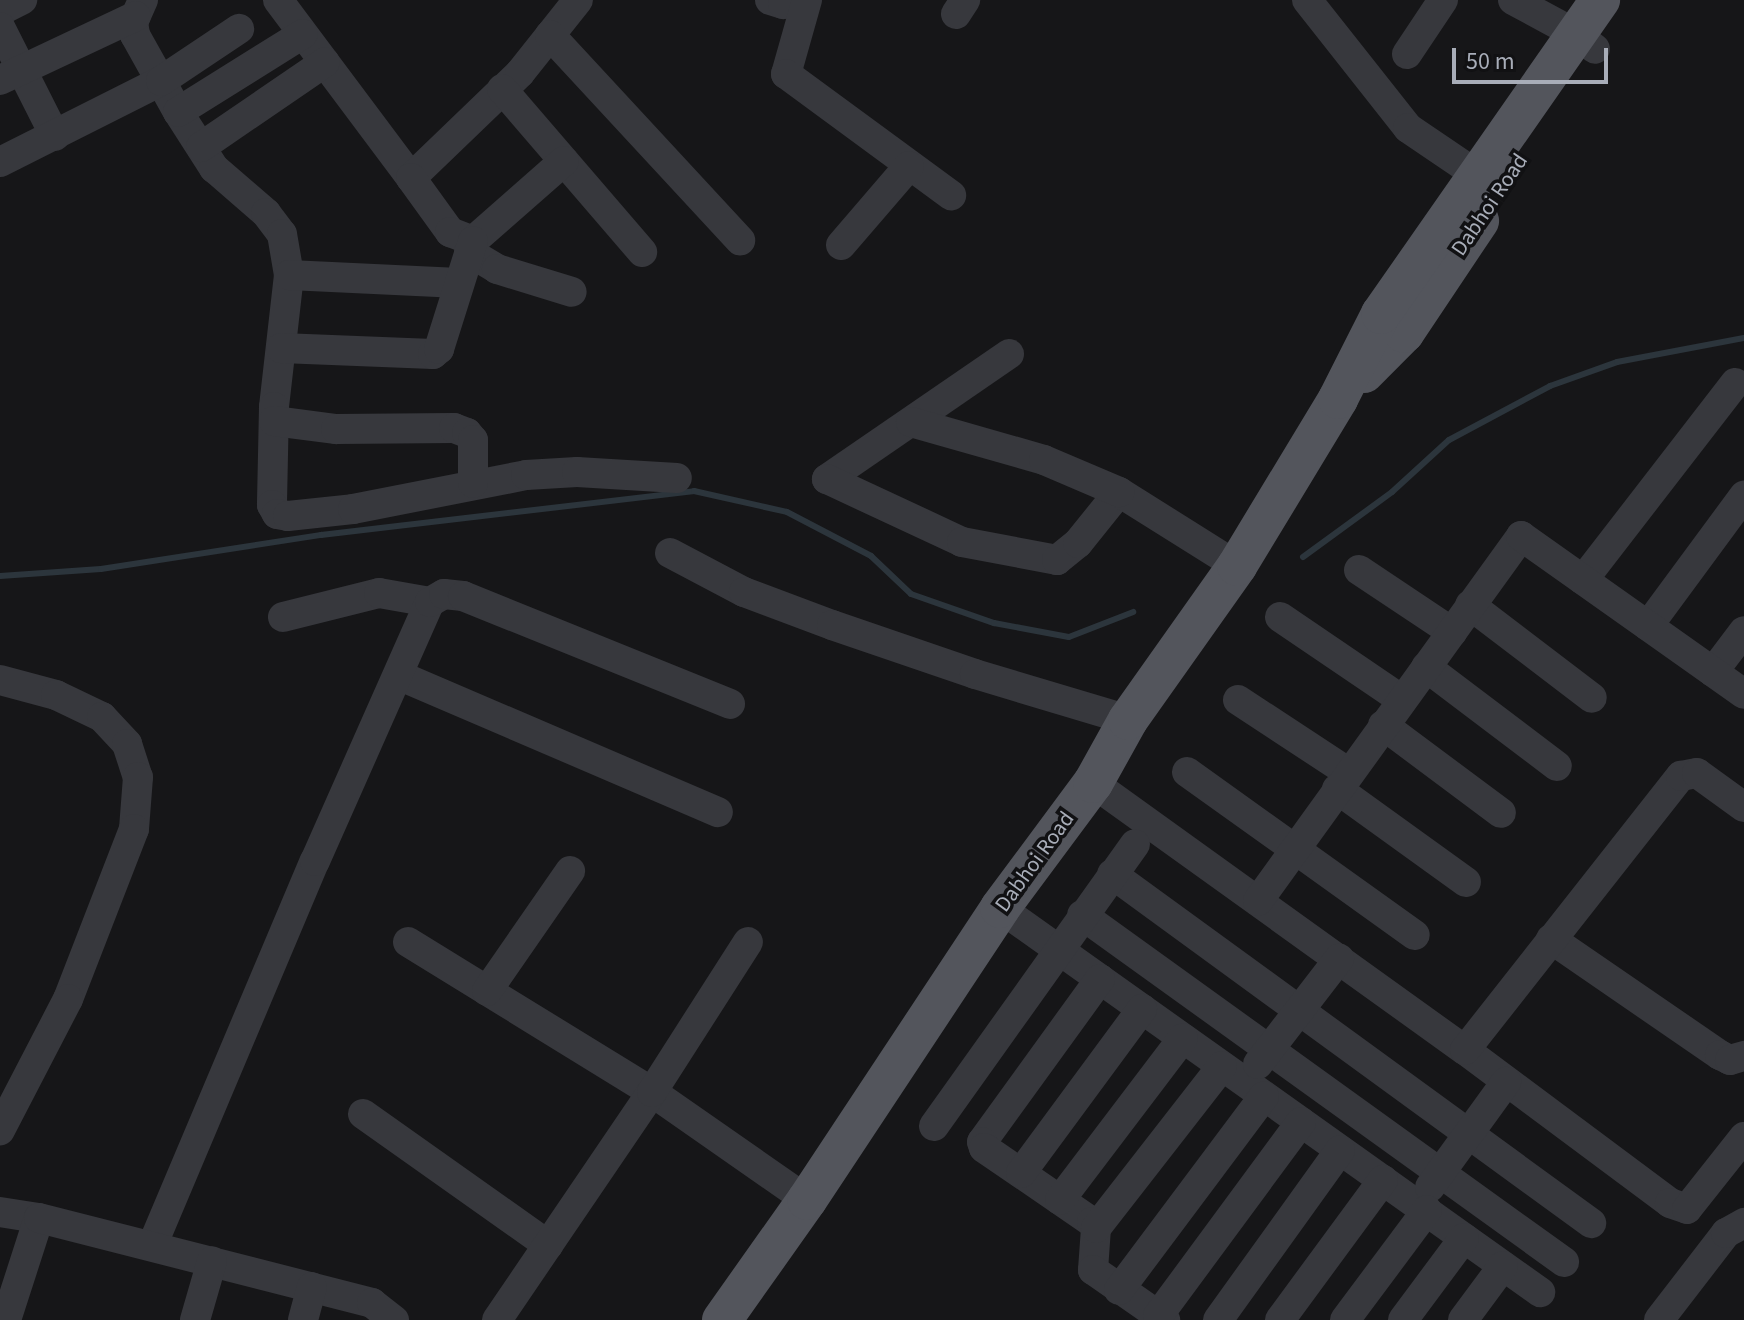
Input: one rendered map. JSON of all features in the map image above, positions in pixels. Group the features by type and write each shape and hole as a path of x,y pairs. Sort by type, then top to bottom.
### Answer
{"main road":[{"name":"Dabhoi Road","path":"1338,399 1404,333 1586,41 1600,0"},
{"name":"Dabhoi Road","path":"722,1320 807,1200 1000,908 1093,783 1128,720 1237,566 1338,399 1381,314 1479,176 1586,41 1630,0"}],"street":[{"path":"0,11 22,0"},
{"path":"278,0 450,232 497,269 572,292"},
{"path":"411,178 502,89 578,0"},
{"path":"770,0 783,4 807,0 786,74 951,195"},
{"path":"1307,0 1408,128 1479,176"},
{"path":"1407,54 1443,0"},
{"path":"1513,0 1586,41"},
{"path":"11,76 140,8"},
{"path":"140,8 135,35 178,112 214,168 266,213 282,234 289,275 274,421 272,505 277,514 288,516 353,509 473,483 577,472 677,478"},
{"path":"0,27 11,76 55,136"},
{"path":"0,162 161,81 239,29"},
{"path":"178,112 303,34"},
{"path":"550,35 740,240"},
{"path":"201,147 325,62"},
{"path":"502,89 642,252"},
{"path":"281,348 433,354 439,349 471,246 564,161"},
{"path":"841,245 909,166"},
{"path":"289,275 459,283"},
{"path":"1009,354 827,479 962,542 1057,560 1078,543 1119,492"},
{"path":"1583,580 1735,383"},
{"path":"274,421 336,429 454,428 467,433 473,440 473,483"},
{"path":"911,422 1044,460 1119,492 1237,566"},
{"path":"1648,626 1744,496"},
{"path":"1258,901 1521,536 1744,694"},
{"path":"670,553 744,592 832,625 975,674 1128,720"},
{"path":"1359,570 1452,632"},
{"path":"283,617 379,593 430,602"},
{"path":"152,1246 430,602 444,594 463,596 730,704"},
{"path":"1470,605 1592,698"},
{"path":"1280,617 1402,700"},
{"path":"1713,672 1744,631"},
{"path":"1426,667 1557,766"},
{"path":"398,675 718,812"},
{"path":"0,680 56,695 102,717 127,744 138,777 134,829 68,999 0,1130"},
{"path":"1238,700 1466,882"},
{"path":"1383,725 1501,813"},
{"path":"1187,772 1415,935"},
{"path":"1465,1050 1681,776 1697,773 1744,807"},
{"path":"1093,783 1465,1050 1670,1203 1687,1209 1744,1137"},
{"path":"934,1126 1057,949 1135,844"},
{"path":"487,991 570,871"},
{"path":"1112,874 1591,1223"},
{"path":"1000,908 1540,1292"},
{"path":"1082,915 1564,1262"},
{"path":"1551,939 1720,1055 1730,1060 1744,1056"},
{"path":"408,942 652,1092 807,1200"},
{"path":"497,1320 652,1092 748,942"},
{"path":"1301,1122 1162,1318 1093,1270 1096,1228 1244,1081 1339,959"},
{"path":"1096,1228 984,1148 984,1135 1100,979"},
{"path":"1021,1173 1142,1009"},
{"path":"1060,1200 1183,1038"},
{"path":"1119,1290 1244,1081"},
{"path":"1345,1320 1422,1208 1442,1172 1506,1082"},
{"path":"363,1114 548,1245"},
{"path":"1218,1320 1340,1150"},
{"path":"1280,1320 1383,1180"},
{"path":"0,1212 39,1218 372,1303 394,1320"},
{"path":"6,1320 39,1218"},
{"path":"1659,1320 1726,1233 1744,1223"},
{"path":"1403,1320 1464,1238"},
{"path":"195,1320 212,1261"},
{"path":"1463,1320 1503,1266"},
{"path":"303,1320 312,1287"}],"waterway":[{"path":"1303,557 1392,492 1449,440 1550,386 1617,362 1744,338"},
{"path":"0,576 101,569 321,535 694,491 787,512 871,556 911,594 994,623 1069,637 1133,612"}]}
